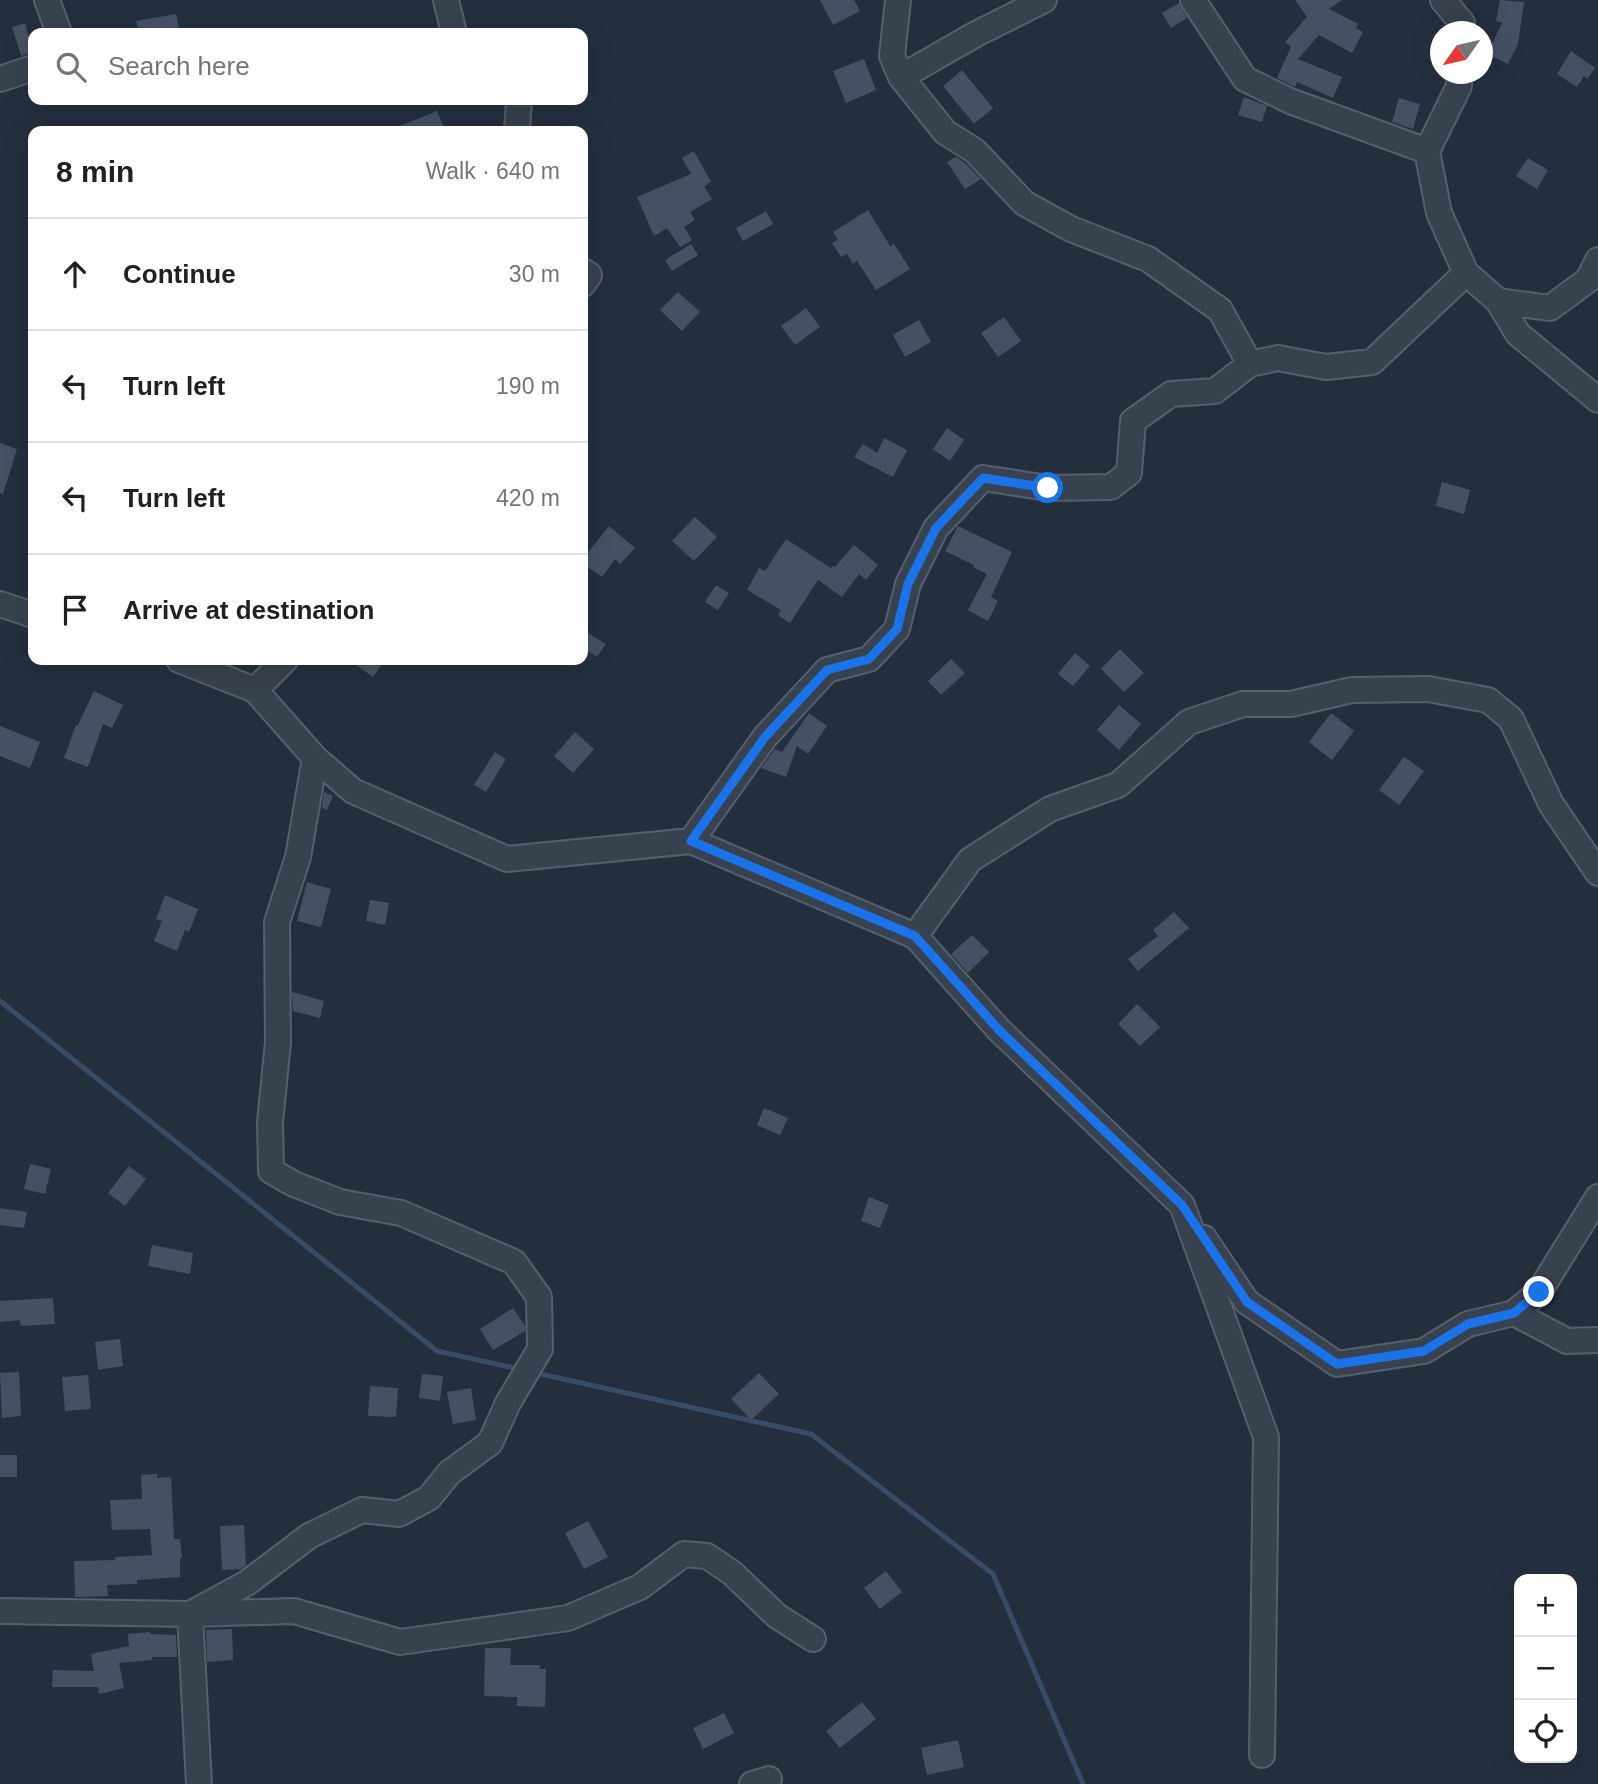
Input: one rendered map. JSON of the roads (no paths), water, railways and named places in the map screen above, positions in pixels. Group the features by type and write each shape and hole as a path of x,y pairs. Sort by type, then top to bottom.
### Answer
{"street":[{"path":"47,0 58,28"},
{"path":"446,0 453,28"},
{"path":"898,0 892,56 901,77 946,132 975,151 1024,203 1071,229 1148,259 1220,310 1250,364"},
{"path":"901,77 976,34 1044,0"},
{"path":"1193,0 1201,16 1245,79 1290,101 1427,151"},
{"path":"1443,0 1460,21"},
{"path":"0,79 28,70"},
{"path":"1458,84 1427,151 1439,213 1466,273 1497,301 1518,334 1598,400"},
{"path":"518,126 521,105"},
{"path":"1497,301 1550,308 1588,280 1598,260"},
{"path":"691,841 765,737 827,670 869,659 897,629 908,584 936,528 983,478 1048,488 1111,487 1129,473 1133,421 1171,394 1215,391 1250,364 1278,358 1326,367 1372,362 1466,273"},
{"path":"0,604 28,613"},
{"path":"192,665 255,690 314,758 353,791 507,859 691,841 915,936 999,1030 1182,1205 1247,1302 1337,1364 1424,1351 1468,1324 1514,1313 1539,1292 1598,1197"},
{"path":"255,690 280,665"},
{"path":"915,936 970,860 1050,809 1118,785 1189,722 1243,704 1291,704 1352,690 1428,689 1488,700 1511,719 1551,804 1598,873"},
{"path":"190,1614 247,1583 309,1536 362,1510 399,1514 429,1499 449,1473 490,1443 508,1403 540,1349 539,1297 513,1262 401,1213 340,1202 294,1184 271,1171 270,1122 278,1042 277,922 298,857 314,758"},
{"path":"1182,1205 1266,1437 1262,1755"},
{"path":"1514,1313 1567,1341 1598,1340"},
{"path":"0,1611 190,1614 293,1611 400,1642 568,1618 640,1587 684,1554 707,1556 732,1573 776,1616 813,1639"},
{"path":"190,1614 199,1784"}],"waterway":[{"path":"0,1001 437,1351 519,1369"},
{"path":"536,1373 811,1434 993,1574 1083,1784"}]}
